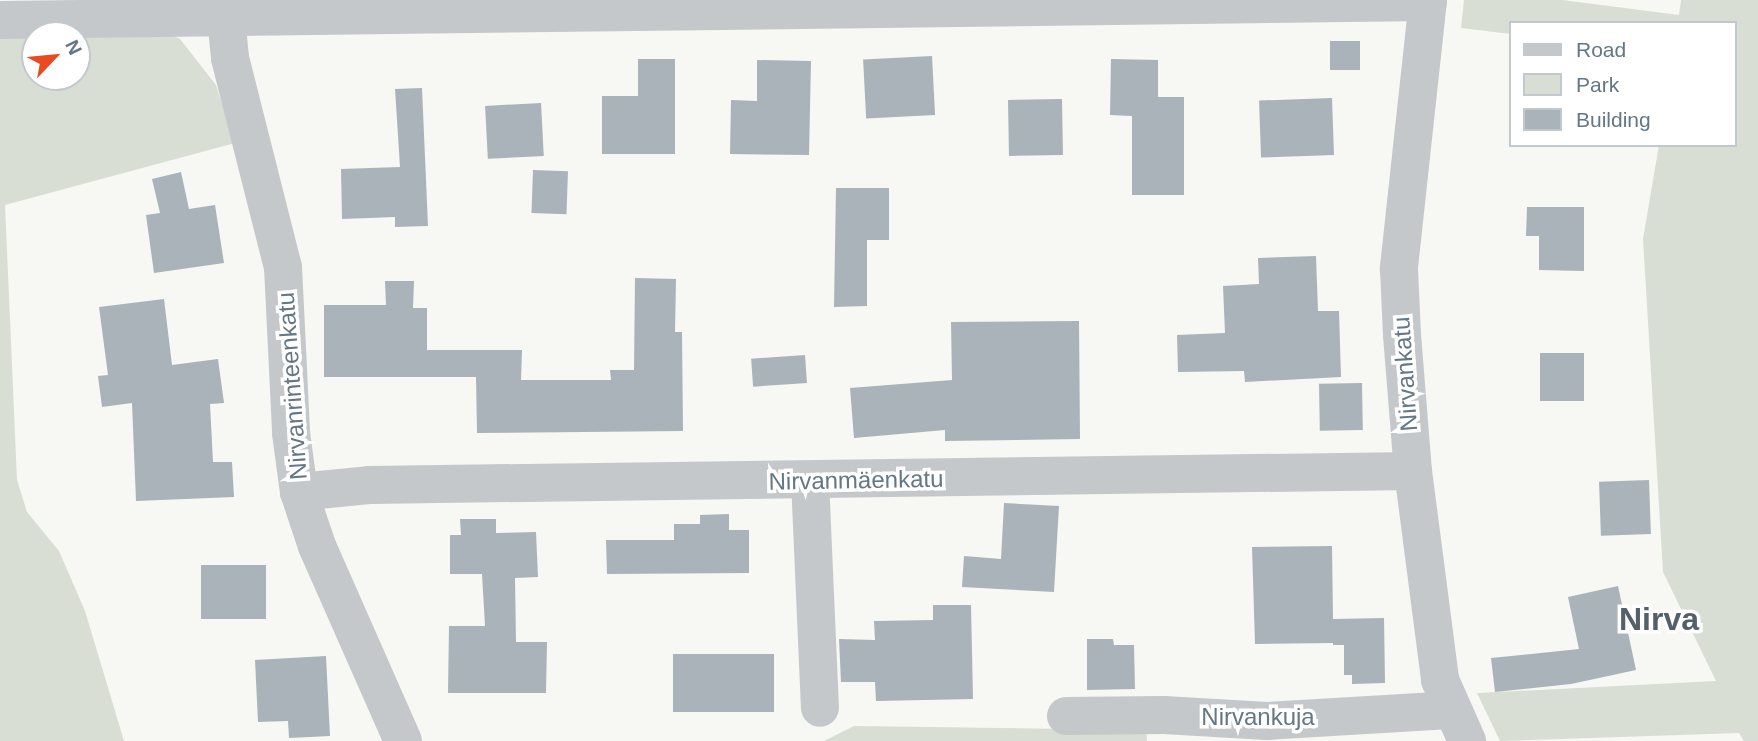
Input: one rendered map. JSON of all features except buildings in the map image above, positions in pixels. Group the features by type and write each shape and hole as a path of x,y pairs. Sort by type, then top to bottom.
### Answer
{"street":[{"path":"0,20 72,9 226,17 1428,1"},
{"name":"Nirvankatu","path":"1428,1 1399,269 1413,471 1440,680 1459,725"},
{"name":"Nirvanrinteenkatu","path":"226,17 229,58 283,267 291,433 299,492 317,546 403,741"},
{"name":"Nirvanmäenkatu","path":"299,492 369,485 1413,471"},
{"path":"810,480 820,708"},
{"name":"Nirvankuja","path":"1066,716 1164,715 1268,721 1459,725"}],"green space":[{"path":"1464,0 1562,0 1679,15 1681,0 1758,0 1758,741 1744,741 1739,733 1500,741 1477,693 1716,681 1663,572 1643,239 1659,147 1737,147 1737,21 1510,21 1510,34 1461,28"},
{"path":"91,33 167,33 180,39 216,85 235,143 5,205 17,480 27,512 59,551 85,611 124,741 0,741 0,38 21,35 21,91 91,91"},
{"path":"854,726 1146,730 1147,741 824,741"}],"district":[{"name":"Nirva","path":"1659,619"}]}
